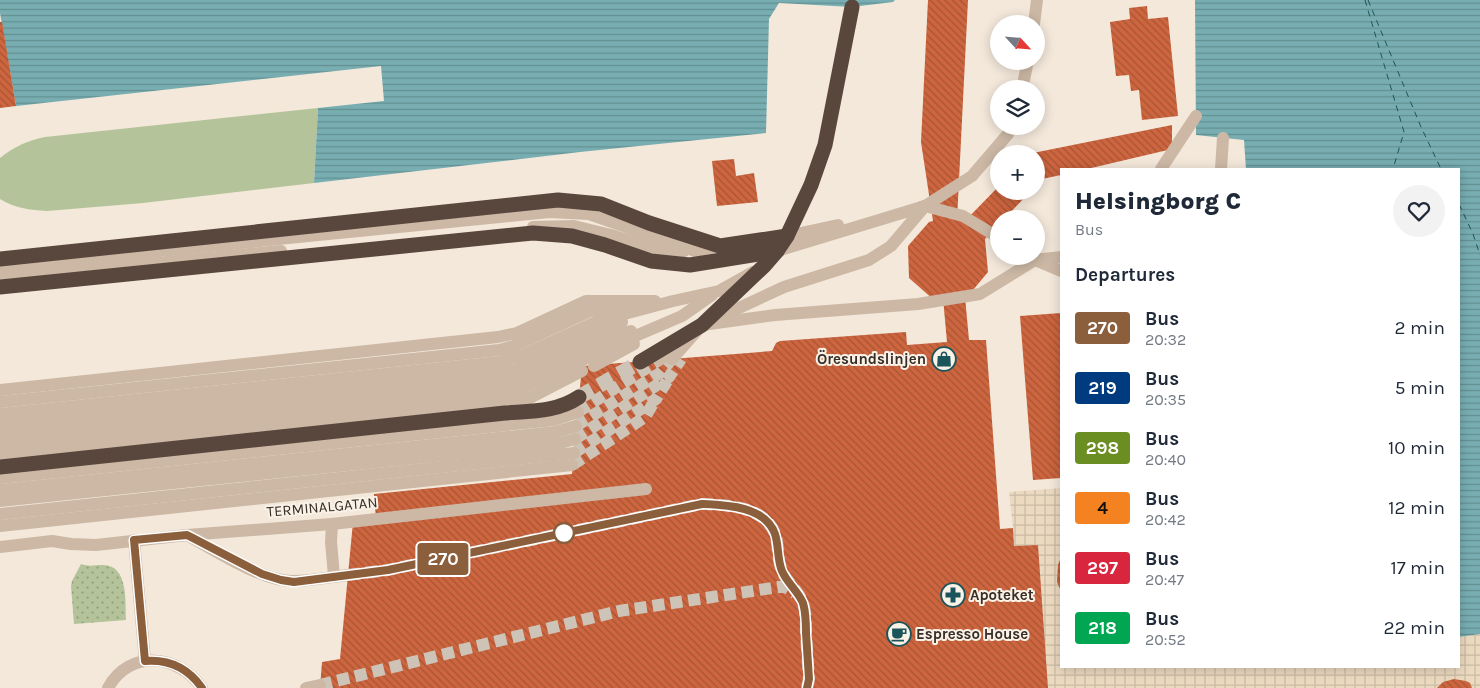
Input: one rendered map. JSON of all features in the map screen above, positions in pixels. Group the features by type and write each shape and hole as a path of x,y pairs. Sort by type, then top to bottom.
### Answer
{"highway":[{"path":"640,362 702,325 764,266 787,236 811,186 825,145 852,7"},
{"path":"0,259 558,200 601,204 720,246 787,236"},
{"path":"0,287 533,234 572,236 606,245 651,261 690,265 777,251"},
{"path":"0,466 496,414 552,410 570,403 579,404"}],"street":[{"path":"1035,15 1037,0"},
{"path":"1162,168 1196,116"},
{"path":"777,251 924,206 972,176 1007,135"},
{"path":"1222,168 1223,138"},
{"path":"671,360 702,325 784,287 869,260 891,246 924,206"},
{"path":"787,236 924,206 963,216 990,232"},
{"path":"0,267 549,212 589,214 695,251"},
{"path":"0,278 532,227 574,226 660,250 695,251 720,246"},
{"path":"1045,258 1060,257"},
{"path":"1045,264 1060,272"},
{"path":"702,325 775,315 918,304 980,294 1022,265"},
{"path":"594,366 618,354 682,316 718,291 764,266"},
{"path":"0,414 500,362 523,355 598,321 718,291"},
{"path":"0,390 498,337 517,333 586,301 673,301"},
{"path":"0,402 499,350 514,346 590,311 673,301"},
{"path":"0,425 515,370 603,329 673,301"},
{"path":"0,435 501,383 519,379 608,338 682,316"},
{"path":"0,446 503,393 523,388 612,346 682,316"},
{"path":"0,456 505,403 530,398 582,371"},
{"path":"0,478 554,420 579,404"},
{"path":"0,490 556,432 576,426"},
{"path":"0,502 560,443 575,439"},
{"path":"0,514 573,459 0,526"},
{"name":"TERMINALGATAN","path":"0,546 52,541 96,545 187,535 332,524 646,489"},
{"path":"332,524 331,542 334,576"},
{"path":"187,535 238,563 281,580 294,582 348,575"},
{"path":"134,540 145,661"},
{"path":"108,688 116,677 135,664 156,660 168,662 188,671 202,688"},
{"path":"306,688 320,685"}],"green space":[{"path":"318,108 314,183 143,203 47,211 22,208 0,199 0,158 21,144 32,140 45,137"},
{"path":"81,564 89,566 103,565 117,571 124,586 126,620 74,624 71,586"}],"shaded area":[{"path":"1060,488 1060,668 1460,668 1460,637 1480,634 1480,688 1024,688 1009,492"}],"water":[{"path":"0,0 895,0 893,2 852,7 779,3 769,19 766,133 580,152 314,183 318,108 384,101 381,66 16,106 0,13"},
{"path":"1195,0 1480,0 1480,634 1460,637 1460,168 1246,168 1244,140 1196,135"}],"building":[{"path":"928,0 968,0 957,220 964,222 990,195 990,200 1022,200 1013,210 990,210 990,234 985,239 988,272 968,296 965,297 969,340 986,340 1000,529 1013,528 1014,546 1038,545 1048,688 320,688 322,662 340,659 353,522 376,519 374,494 572,474 582,366 772,351 776,343 780,341 906,332 907,345 947,342 943,298 934,300 909,278 908,246 929,222 933,221 921,142"},
{"path":"1147,6 1148,19 1168,17 1178,116 1142,120 1139,90 1131,91 1129,75 1116,76 1110,22 1130,19 1129,8"},
{"path":"0,22 2,22 16,106 0,108"},
{"path":"1172,125 1172,149 1091,168 1060,168 1060,175 1045,178 1045,151"},
{"path":"734,159 736,176 754,173 758,202 717,206 712,161"},
{"path":"1060,313 1060,478 1033,480 1020,316"},
{"path":"1060,560 1060,589 1057,582"},
{"path":"1454,679 1470,683 1472,688 1437,688 1443,682"}],"ferry route":[{"path":"1365,0 1404,132 1393,168"},
{"path":"1368,0 1421,127 1441,168"},
{"path":"1460,206 1480,255"}],"tunnel":[{"path":"576,426 660,373 672,359"},
{"path":"575,439 669,377 681,359"},
{"path":"578,412 659,360"},
{"path":"579,397 640,362"},
{"path":"574,453 656,399 667,381"},
{"path":"572,465 645,417 654,402"},
{"path":"348,575 388,570 702,504 744,509 754,512 770,525 775,534 783,573 803,603 806,618 809,679 807,688"},
{"path":"320,685 619,611 779,587 785,587 795,593"}],"bus line":[{"name":"270","path":"202,688 188,671 178,666 156,660 145,661 134,540 187,535 262,574 294,582 388,570 702,504 730,505 756,514 771,526 776,535 780,567 784,576 804,604 809,679 807,688"}],"place":[{"name":"Öresundslinjen","path":"944,359"},
{"name":"Apoteket","path":"953,595"},
{"name":"Espresso House","path":"899,634"}]}
